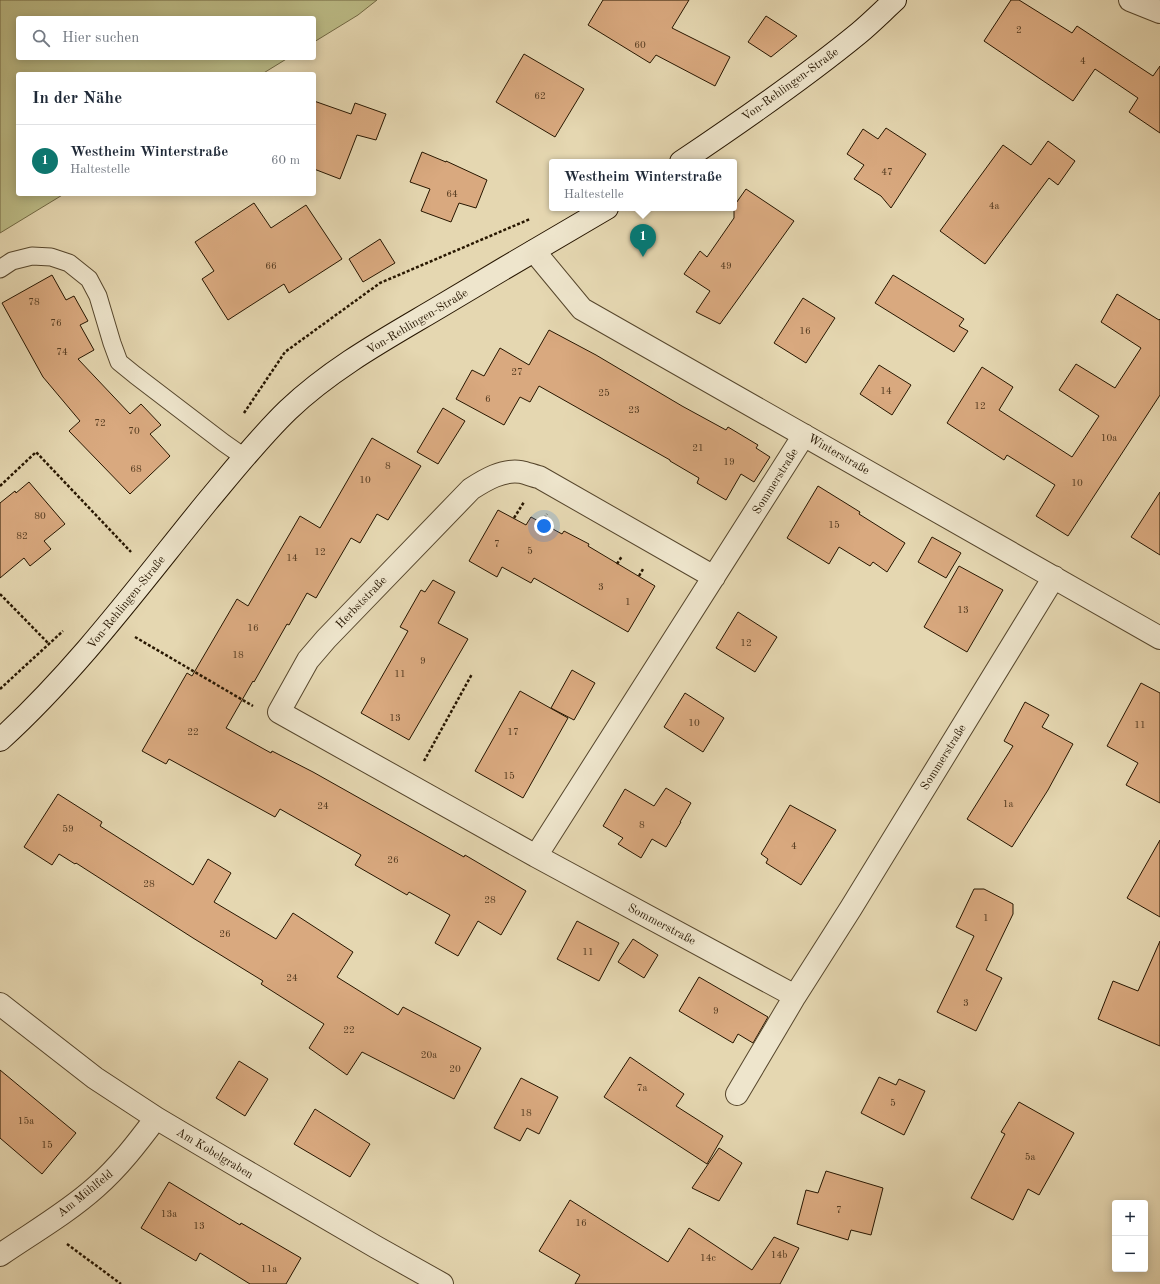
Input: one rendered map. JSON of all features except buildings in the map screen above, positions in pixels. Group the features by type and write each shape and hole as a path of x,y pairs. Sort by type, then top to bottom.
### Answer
{"street":[{"name":"Von-Rehlingen-Straße","path":"685,159 829,56 860,32 895,0"},
{"path":"1130,0 1160,12"},
{"name":"Von-Rehlingen-Straße","path":"0,740 47,693 110,623 244,457 261,437 289,409 322,382 384,340 602,211"},
{"name":"Winterstraße","path":"534,252 582,309 1160,638"},
{"name":"Sommerstraße","path":"804,435 536,856 795,996 851,908 1054,577"},
{"name":"Herbststraße","path":"280,712 308,660 326,638 471,489 503,473 520,472 539,477 714,577"},
{"path":"280,712 409,786 536,856"},
{"path":"737,1094 795,996"},
{"name":"Am Kobelgraben","path":"0,1004 95,1078 156,1118 442,1284"},
{"name":"Am Mühlfeld","path":"0,1255 96,1188 116,1169 156,1118"}],"lane":[{"path":"0,269 12,260 32,256 51,257 70,263 89,279 98,296 119,362 244,457"}],"path":[{"path":"0,486 36,452 136,557"},
{"path":"0,594 49,644"},
{"path":"155,649 267,714 280,712"},
{"path":"409,786 472,674"},
{"path":"42,1226 121,1284"}],"green space":[{"path":"0,0 377,0 358,15 316,41 316,16 16,16 16,60 285,60 265,72 16,72 16,196 61,196 0,233"}],"place":[{"name":"Westheim Winterstraße","path":"643,257"}]}
